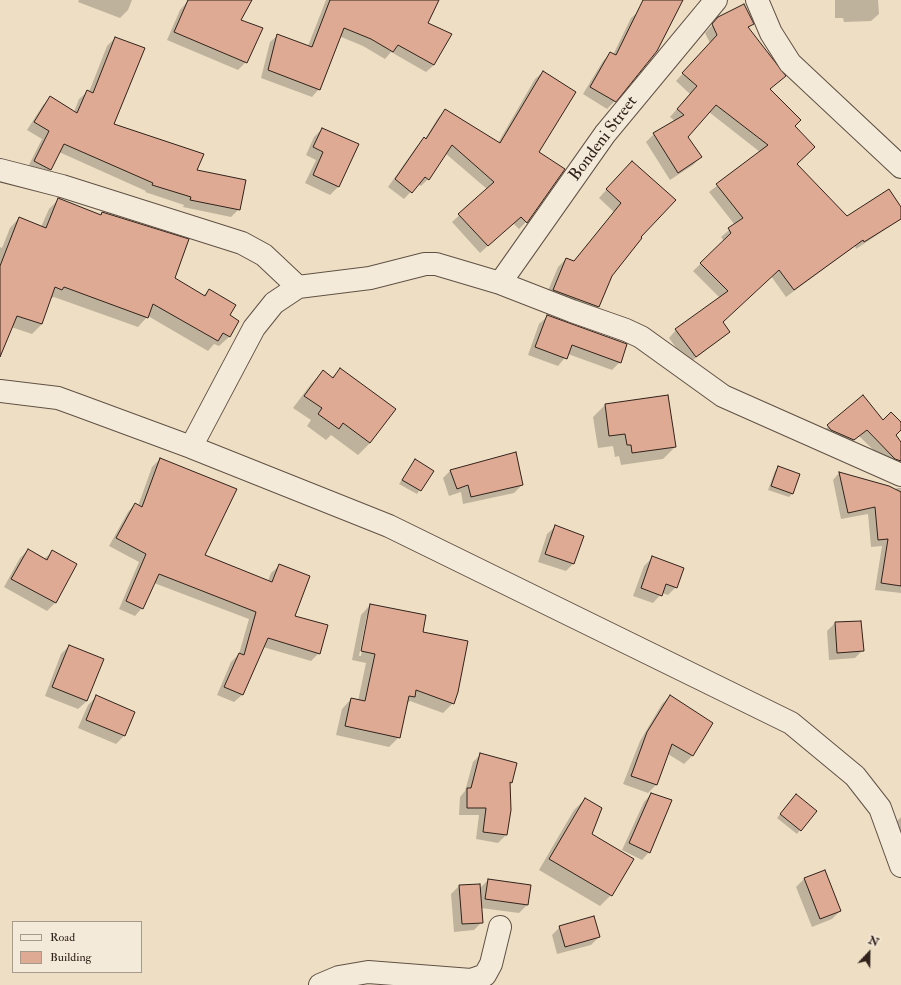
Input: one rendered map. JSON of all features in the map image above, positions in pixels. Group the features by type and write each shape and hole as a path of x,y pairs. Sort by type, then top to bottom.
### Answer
{"street":[{"name":"Bondeni Street","path":"500,283 605,134 716,0"},
{"path":"757,0 771,32 790,63 901,167"},
{"path":"0,170 62,186 242,243 264,255 298,287"},
{"path":"191,447 254,328 274,304 298,287 370,278 425,264 451,267 500,283 626,330 641,337 723,396 901,475"},
{"path":"0,391 58,398 191,447 389,526 790,723 855,776 880,808 901,866"},
{"path":"320,985 339,977 368,972 471,980 485,975 491,964 500,927"}],"building":[{"path":"188,0 252,0 241,20 263,28 247,63 174,32"},
{"path":"330,0 439,0 428,23 452,34 434,65 398,45 393,52 371,39 344,28 320,90 268,70 277,34 312,47"},
{"path":"643,0 683,0 657,51 616,102 590,87 610,52 616,55"},
{"path":"744,4 754,24 748,27 786,76 770,89 801,120 795,126 815,147 797,164 847,216 889,189 901,207 901,219 864,242 863,240 794,290 779,270 723,322 730,332 696,357 675,329 728,291 700,263 731,233 728,228 743,218 716,184 768,145 716,105 688,137 702,157 678,173 653,133 684,115 677,109 697,86 682,73 717,35 712,24 718,17"},
{"path":"115,37 145,48 114,124 204,154 197,170 246,180 240,210 190,200 191,197 152,185 153,183 64,144 51,170 34,161 49,131 34,122 50,96 77,113 87,90 93,93"},
{"path":"543,71 576,92 539,152 565,169 527,223 521,217 488,246 458,214 494,182 452,145 429,180 425,177 412,193 395,179 424,137 426,139 445,109 500,143"},
{"path":"322,128 359,144 339,187 313,175 323,152 313,147"},
{"path":"632,161 676,200 641,237 642,238 612,276 599,307 553,290 566,258 574,261 621,203 606,189"},
{"path":"58,198 101,215 102,212 189,239 175,278 205,296 209,289 236,305 230,315 239,321 230,337 223,333 218,341 153,304 148,318 64,287 62,290 55,287 42,324 17,316 0,357 0,266 19,217 46,228"},
{"path":"547,315 627,344 621,363 572,345 567,359 535,347"},
{"path":"340,368 396,409 370,443 343,423 339,429 318,414 322,408 304,396 323,370 333,378"},
{"path":"668,395 676,447 632,453 631,445 627,445 625,434 609,436 605,404"},
{"path":"863,395 883,420 891,412 901,422 901,430 896,435 901,442 901,461 895,459 867,430 854,440 831,430 827,425"},
{"path":"516,452 523,485 471,497 468,485 457,489 450,470"},
{"path":"160,458 237,489 205,555 272,582 279,564 310,576 295,616 328,625 320,654 268,638 243,695 224,687 239,653 244,655 256,612 159,574 143,609 126,601 146,554 116,538 135,503 142,507"},
{"path":"415,459 434,471 421,491 402,480"},
{"path":"778,466 800,474 793,494 771,486"},
{"path":"839,472 889,486 901,492 901,586 881,583 888,539 878,540 875,507 848,513"},
{"path":"555,525 584,536 574,564 545,554"},
{"path":"28,549 47,560 52,550 77,564 56,603 11,579"},
{"path":"652,556 684,568 677,588 666,584 662,596 641,588"},
{"path":"370,604 426,615 423,632 468,641 458,692 454,704 416,690 415,697 409,696 400,738 345,726 351,698 365,701 375,654 361,651"},
{"path":"861,621 864,651 837,653 835,622"},
{"path":"69,645 104,659 87,701 52,687"},
{"path":"96,695 135,712 125,736 86,720"},
{"path":"670,695 713,723 693,756 672,744 657,785 631,776 647,732"},
{"path":"480,753 517,763 512,783 510,782 511,810 507,835 483,832 486,808 467,808 467,788 471,788"},
{"path":"651,793 672,800 650,853 629,843"},
{"path":"796,794 817,811 801,831 780,814"},
{"path":"585,798 602,808 592,834 634,859 612,896 549,859"},
{"path":"825,870 841,911 820,919 804,878"},
{"path":"488,879 531,885 528,905 485,899"},
{"path":"480,884 483,923 462,924 459,885"},
{"path":"594,916 600,937 565,947 559,926"}]}
